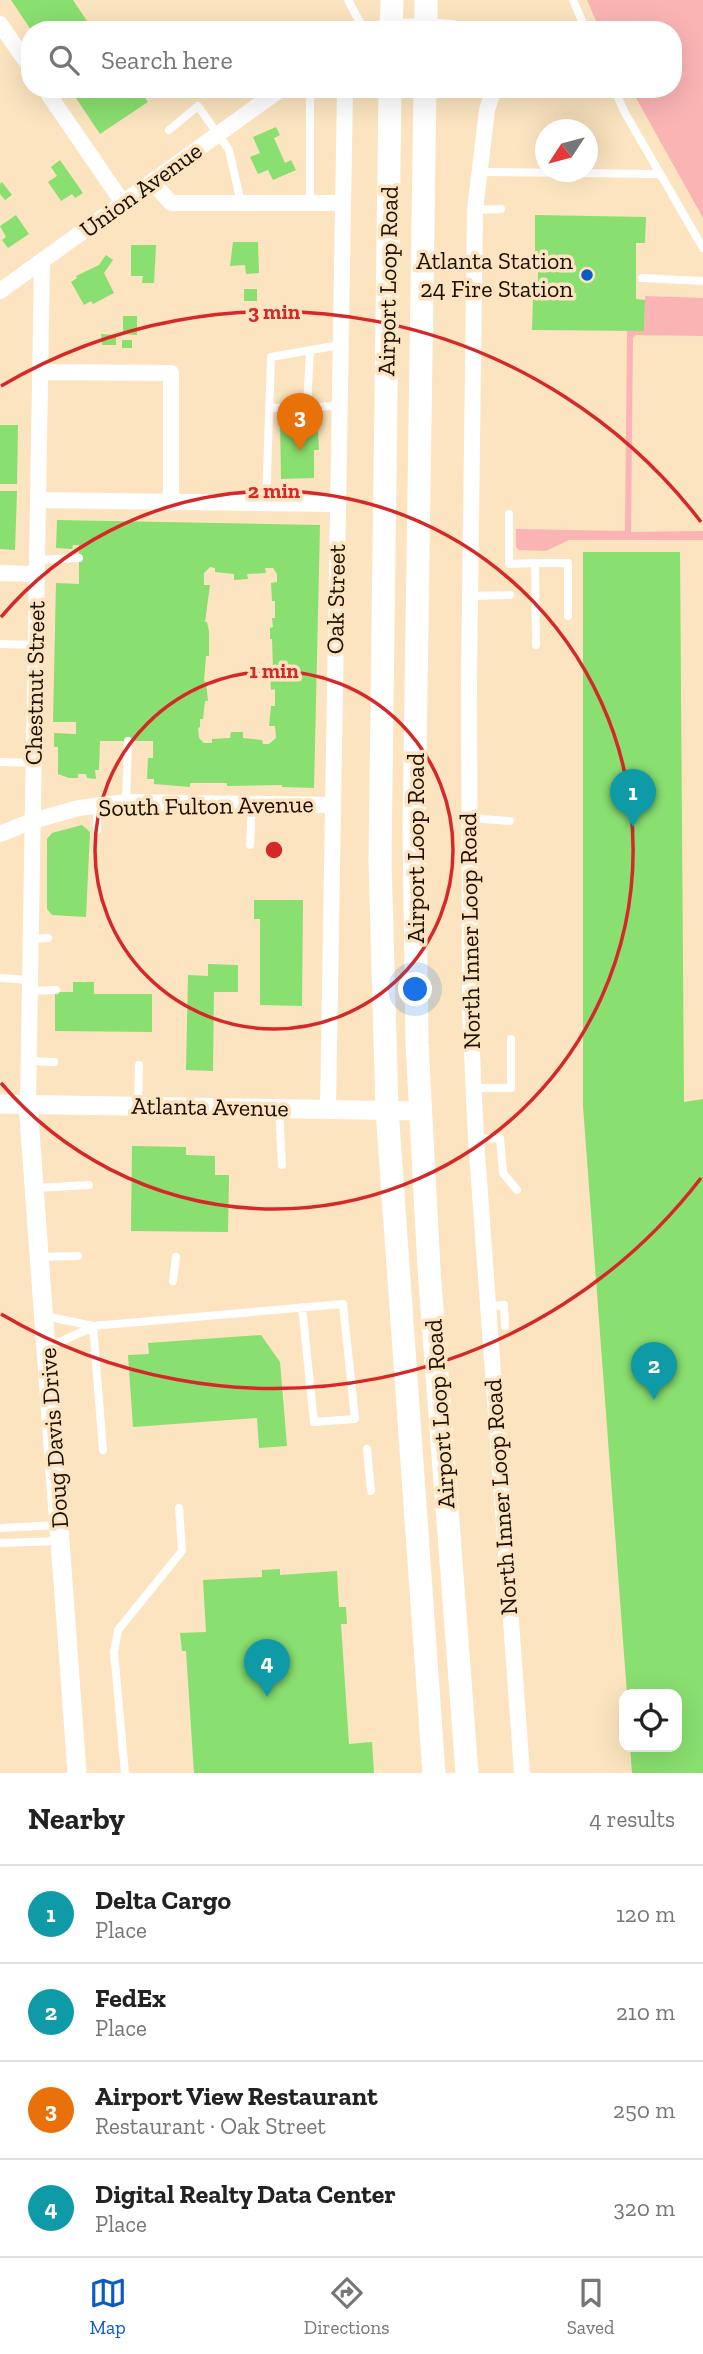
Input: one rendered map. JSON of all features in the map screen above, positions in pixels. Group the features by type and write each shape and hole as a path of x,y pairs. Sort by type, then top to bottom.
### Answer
{"main road":[{"path":"386,21 392,0"},
{"path":"426,0 426,21"},
{"name":"Airport Loop Road","path":"390,98 380,860 387,1110 433,1773"},
{"name":"Airport Loop Road","path":"425,98 414,827 417,1043 429,1269 467,1773"}],"street":[{"path":"0,24 21,54"},
{"path":"51,98 123,203"},
{"name":"Union Avenue","path":"2,285 42,261 269,98"},
{"name":"Oak Street","path":"328,1109 345,98"},
{"name":"North Inner Loop Road","path":"491,98 487,110 475,210 468,818 470,1012 476,1139 522,1773"},
{"path":"152,182 171,203 343,203"},
{"name":"Chestnut Street","path":"28,1104 42,261"},
{"path":"40,372 171,373 170,502"},
{"path":"38,500 338,505"},
{"path":"0,573 37,567"},
{"name":"South Fulton Avenue","path":"0,834 79,808 126,802 333,805"},
{"name":"Atlanta Avenue","path":"0,1104 138,1106 232,1101 279,1108 420,1111"},
{"name":"Doug Davis Drive","path":"28,1104 48,1347 77,1773"}],"lane":[{"path":"348,0 359,21"},
{"path":"573,0 582,21"},
{"path":"310,98 310,203"},
{"path":"619,98 659,174 703,248"},
{"path":"169,130 198,106 229,150 242,203"},
{"path":"481,172 659,174"},
{"path":"475,210 501,209"},
{"path":"642,278 703,281"},
{"path":"266,503 271,356 340,345"},
{"path":"307,407 310,350"},
{"path":"269,408 340,406"},
{"path":"509,514 509,564 568,563 568,617"},
{"path":"37,567 79,558"},
{"path":"535,563 536,645"},
{"path":"470,596 510,596"},
{"path":"0,644 36,645"},
{"path":"126,802 128,741"},
{"path":"0,762 33,763"},
{"path":"250,845 252,804"},
{"path":"96,806 97,830"},
{"path":"468,818 510,821"},
{"path":"31,939 48,938"},
{"path":"0,978 56,990"},
{"path":"473,1088 511,1088 511,1039"},
{"path":"29,1061 54,1062"},
{"path":"138,1106 139,1065"},
{"path":"279,1108 282,1165"},
{"path":"476,1139 500,1138 503,1173 517,1190"},
{"path":"34,1188 89,1185"},
{"path":"39,1257 78,1256"},
{"path":"173,1281 176,1257"},
{"path":"45,1316 93,1326 302,1307 343,1304 355,1419 313,1422 302,1307"},
{"path":"488,1306 504,1305 505,1326"},
{"path":"48,1347 93,1326"},
{"path":"93,1326 103,1450"},
{"path":"367,1448 371,1491"},
{"path":"125,1773 114,1652 118,1630 182,1551 179,1508"},
{"path":"0,1528 60,1533"},
{"path":"0,1543 60,1533"}],"shaded area":[{"path":"587,0 703,0 703,218 636,98 682,98 682,21 596,21"},
{"path":"645,296 703,298 703,336 636,335 633,338 631,532 703,531 703,540 569,540 546,551 519,550 516,547 516,529 625,531 627,331 644,331"}],"building":[{"path":"11,0 73,0 87,21 25,21"},
{"path":"76,98 145,98 148,102 100,134"},
{"path":"276,127 280,135 274,138 285,163 291,160 296,170 273,180 268,170 258,174 250,157 260,153 253,137"},
{"path":"60,160 83,193 75,198 72,194 61,201 48,182 57,176 51,167"},
{"path":"2,182 12,195 5,200 0,194"},
{"path":"16,215 29,234 8,248 2,240 6,237 0,226"},
{"name":"Atlanta Station 24 Fire Station","path":"535,215 646,217 645,243 636,243 636,299 645,300 644,331 532,330 533,299 538,299"},
{"path":"233,242 258,242 259,273 246,274 245,265 230,266"},
{"path":"131,245 156,245 154,283 142,283 143,276 131,276"},
{"path":"106,255 113,260 104,273 114,293 93,304 91,301 84,305 71,282 76,276 99,265"},
{"path":"244,289 257,289 257,301 244,301"},
{"path":"123,316 137,316 137,335 123,334"},
{"path":"101,334 116,335 116,345 102,345"},
{"path":"122,340 132,340 132,348 122,348"},
{"path":"315,417 319,450 314,450 314,478 281,479 280,418"},
{"path":"0,425 18,425 17,484 0,484"},
{"path":"0,491 17,491 15,550 0,549"},
{"path":"57,520 320,525 314,788 282,785 227,786 227,783 190,783 190,787 154,784 154,779 147,779 148,758 153,758 153,741 100,741 96,779 87,778 86,774 69,778 58,774 58,747 54,747 54,733 76,734 76,722 53,722 56,583 79,584 79,545 73,545 72,549 56,548","holes":["210,567 215,568 215,572 234,574 234,580 248,579 247,574 266,573 265,568 273,568 277,574 277,582 271,583 275,618 272,618 273,627 270,628 273,669 270,669 271,690 275,689 275,706 271,706 269,726 275,726 276,738 269,744 263,744 262,740 243,738 243,732 231,732 230,738 212,739 212,743 204,743 199,738 200,719 203,719 205,701 208,701 204,681 206,656 209,656 209,631 205,622 210,585 204,585 204,573"]},
{"path":"583,552 680,552 684,1102 703,1099 703,1773 632,1773 630,1752 682,1752 682,1689 627,1689 583,1106"},
{"path":"82,825 90,832 86,917 52,915 47,909 47,839 52,833"},
{"path":"254,900 303,900 302,1006 260,1005 260,919 254,919"},
{"path":"208,964 238,965 238,992 214,992 213,1071 186,1070 188,975 208,976"},
{"path":"73,982 94,982 94,994 152,994 152,1032 55,1031 55,992 73,992"},
{"path":"132,1146 186,1147 186,1155 215,1156 215,1175 229,1175 228,1232 131,1231"},
{"path":"261,1335 280,1362 287,1446 259,1448 257,1418 133,1427 128,1355 149,1354 148,1343"},
{"path":"280,1569 280,1575 337,1571 339,1607 346,1607 347,1624 341,1624 349,1744 372,1742 374,1773 194,1773 186,1651 182,1651 180,1633 206,1632 203,1580 262,1577 262,1570"}],"place":[{"name":"Atlanta Station 24 Fire Station","path":"587,275"},
{"name":"Airport View Restaurant","path":"300,451"},
{"name":"Delta Cargo","path":"633,827"},
{"name":"FedEx","path":"654,1400"},
{"name":"Digital Realty Data Center","path":"267,1697"}]}
